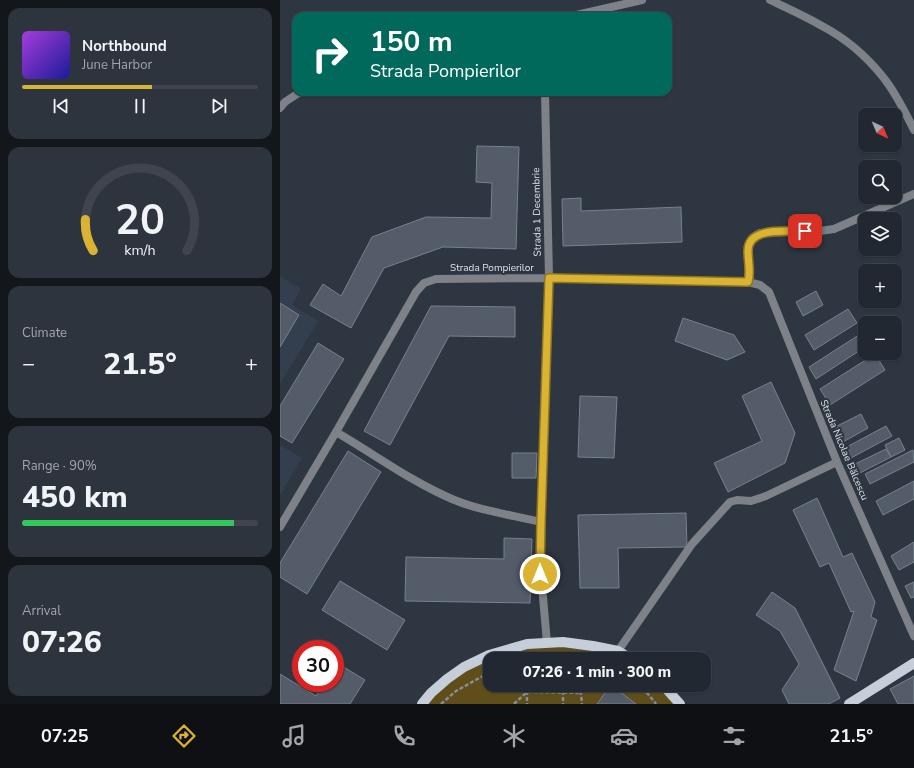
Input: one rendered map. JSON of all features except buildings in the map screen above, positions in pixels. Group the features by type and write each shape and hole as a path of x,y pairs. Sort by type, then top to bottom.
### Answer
{"main road":[{"path":"422,704 431,693 447,679 464,668 483,658 527,644 563,642 618,651"},
{"path":"849,704 914,664"},
{"path":"669,692 680,704"}],"street":[{"path":"590,12 642,0"},
{"path":"770,0 826,28 866,59 887,82 914,130"},
{"path":"280,108 285,102 294,96"},
{"name":"Strada 1 Decembrie","path":"545,96 549,278 540,574 547,643"},
{"path":"748,282 750,276 748,249 752,238 760,233 820,231 834,229 914,194"},
{"name":"Strada Pompierilor","path":"280,527 416,292 424,283 436,278 549,278 748,282"},
{"name":"Strada Nicolae Bălcescu","path":"748,282 760,285 768,292 837,462 914,636"},
{"path":"336,432 429,489 454,500 541,522"},
{"path":"618,651 692,544 730,502 737,500 751,501 766,496 837,462"}],"path":[{"path":"441,704 456,691 483,676"},
{"path":"527,692 527,704"},
{"path":"514,704 527,692 581,694 582,704"},
{"path":"646,692 656,704"},
{"path":"563,693 563,704"}],"shaded area":[{"path":"280,276 301,289 292,305 318,321 280,384"},
{"path":"280,445 302,458 280,495"},
{"path":"563,642 603,652 506,652"},
{"path":"483,659 483,692 669,692 680,704 422,704 431,693"}],"route":[{"path":"540,574 549,278 748,282 750,276 748,249 752,238 760,233 805,231"}]}
